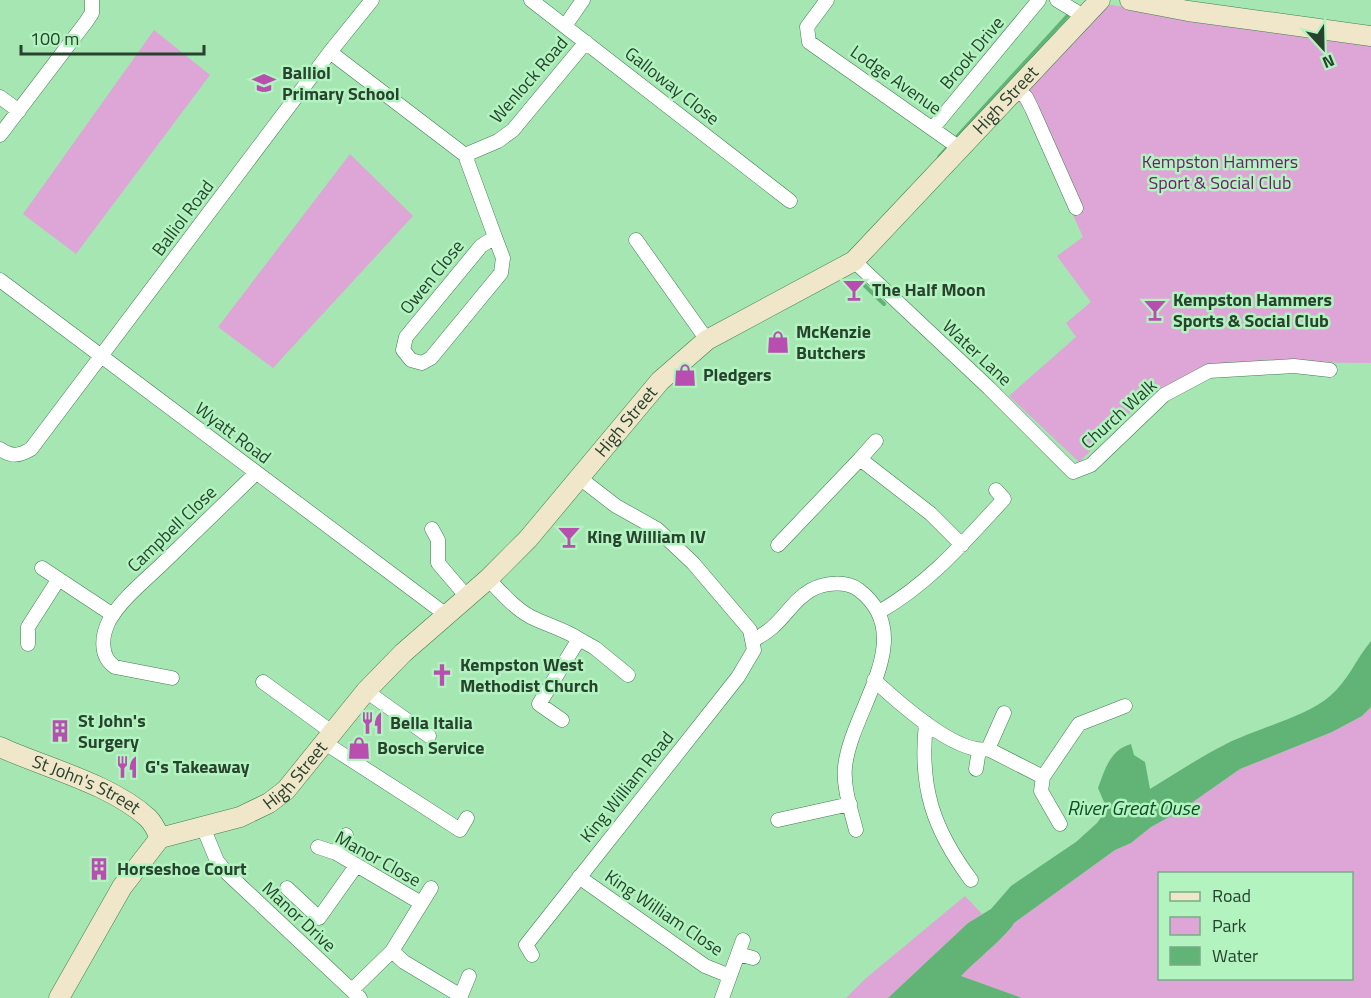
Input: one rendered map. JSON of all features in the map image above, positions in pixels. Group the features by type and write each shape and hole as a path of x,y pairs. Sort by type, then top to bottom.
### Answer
{"main road":[{"path":"1130,0 1188,11 1371,36"},
{"name":"High Street","path":"160,838 240,817 269,803 286,790 366,691 445,614 488,579 528,539 581,479 660,381 707,340 854,261 955,144 1016,90 1086,8"},
{"name":"St John's Street","path":"0,747 116,797 150,819 160,838"},
{"path":"59,998 122,887 160,838"}],"street":[{"name":"Balliol Road","path":"0,449 9,454 20,455 31,448 102,357 330,52 372,0"},
{"name":"Galloway Close","path":"531,0 790,201"},
{"path":"565,26 583,0"},
{"name":"Lodge Avenue","path":"827,0 807,27 809,42 955,144"},
{"name":"Brook Drive","path":"933,128 1039,0"},
{"path":"1057,0 1086,8"},
{"path":"0,135 86,22 92,13 92,2"},
{"name":"Wenlock Road","path":"465,155 498,141 513,130 586,42"},
{"path":"330,52 465,155 495,237"},
{"path":"1016,90 1026,97 1076,208"},
{"path":"0,97 19,111"},
{"name":"Owen Close","path":"495,237 503,258 501,273 431,357 422,363 411,360 403,350 406,337 481,246 495,237"},
{"path":"636,240 653,253 707,340"},
{"name":"Water Lane","path":"854,261 974,373 1073,472"},
{"name":"Wyatt Road","path":"0,280 445,614"},
{"name":"Church Walk","path":"1073,472 1091,465 1164,395 1209,371 1294,366 1330,370"},
{"path":"778,545 876,441"},
{"path":"860,459 931,514 962,545"},
{"name":"Campbell Close","path":"114,614 256,473"},
{"path":"581,479 616,506 657,529 728,603 750,630 753,640 769,632 796,602 812,590 826,585 841,584 856,588 868,597 879,612 885,627 886,642 849,745 845,769 856,830"},
{"path":"879,612 921,586 962,545 1004,499 996,489"},
{"path":"440,534 438,563 467,597"},
{"path":"42,568 114,614 104,634 104,656 107,662 115,667 172,678"},
{"path":"488,579 512,604 530,616 565,630 595,648 628,675"},
{"path":"28,644 28,627 58,580"},
{"path":"562,720 539,704 579,639"},
{"name":"King William Road","path":"532,955 526,945 751,659 754,650 753,640"},
{"path":"874,680 940,733 984,749 1043,777"},
{"path":"263,682 290,702 329,738 402,792 460,830 467,818"},
{"path":"366,691 429,736"},
{"path":"1060,824 1041,791 1043,777 1079,724 1125,706"},
{"path":"976,769 1004,713"},
{"path":"926,723 923,753 928,797 942,836 972,880"},
{"path":"402,792 409,779"},
{"path":"778,820 850,804"},
{"name":"Manor Drive","path":"203,827 217,861 227,873 278,924 356,994"},
{"path":"336,853 346,835"},
{"name":"Manor Close","path":"318,846 336,853 421,903"},
{"path":"287,888 319,918 356,866"},
{"name":"King William Close","path":"579,877 705,966 730,976"},
{"name":"Manor Close","path":"356,994 392,951 431,888"},
{"name":"King William Close","path":"722,998 743,940"},
{"path":"392,951 404,962 461,997 469,976"},
{"name":"King William Close","path":"738,954 753,958"}],"green space":[{"name":"Kempston Hammers Sport & Social Club","path":"1110,5 1371,39 1371,363 1272,362 1207,368 1147,396 1079,462 1009,396 1076,337 1066,323 1091,302 1057,256 1083,237 1027,113 1016,99 1085,25"},
{"path":"154,30 210,75 76,254 23,214"},
{"path":"350,154 413,216 273,368 218,327"},
{"path":"1371,707 1371,998 1022,998 960,976 1014,923 1115,850 1131,843 1151,827 1180,811 1240,769 1332,732 1362,716"},
{"path":"965,896 982,914 968,923 888,998 846,998 865,979"}],"water":[{"name":"River Great Ouse","path":"1371,641 1371,707 1362,716 1332,732 1240,769 1180,811 1151,827 1131,843 1115,850 1014,923 961,976 1022,998 888,998 968,923 991,909 1011,886 1076,842 1097,823 1107,809 1098,788 1109,761 1118,751 1131,744 1134,755 1145,762 1150,789 1226,744 1320,703 1342,684"}],"waterway":[{"path":"955,139 1071,12"},
{"path":"939,157 950,145"},
{"path":"860,281 884,304"}],"place":[{"name":"Balliol Primary School","path":"264,83"},
{"name":"The Half Moon","path":"854,290"},
{"name":"Kempston Hammers Sports & Social Club","path":"1155,310"},
{"name":"McKenzie Butchers","path":"778,342"},
{"name":"Pledgers","path":"685,375"},
{"name":"King William IV","path":"569,537"},
{"name":"Kempston West Methodist Church","path":"442,675"},
{"name":"Bella Italia","path":"372,723"},
{"name":"St John's Surgery","path":"60,731"},
{"name":"Bosch Service","path":"359,748"},
{"name":"G's Takeaway","path":"127,767"},
{"name":"Horseshoe Court","path":"99,869"}]}
